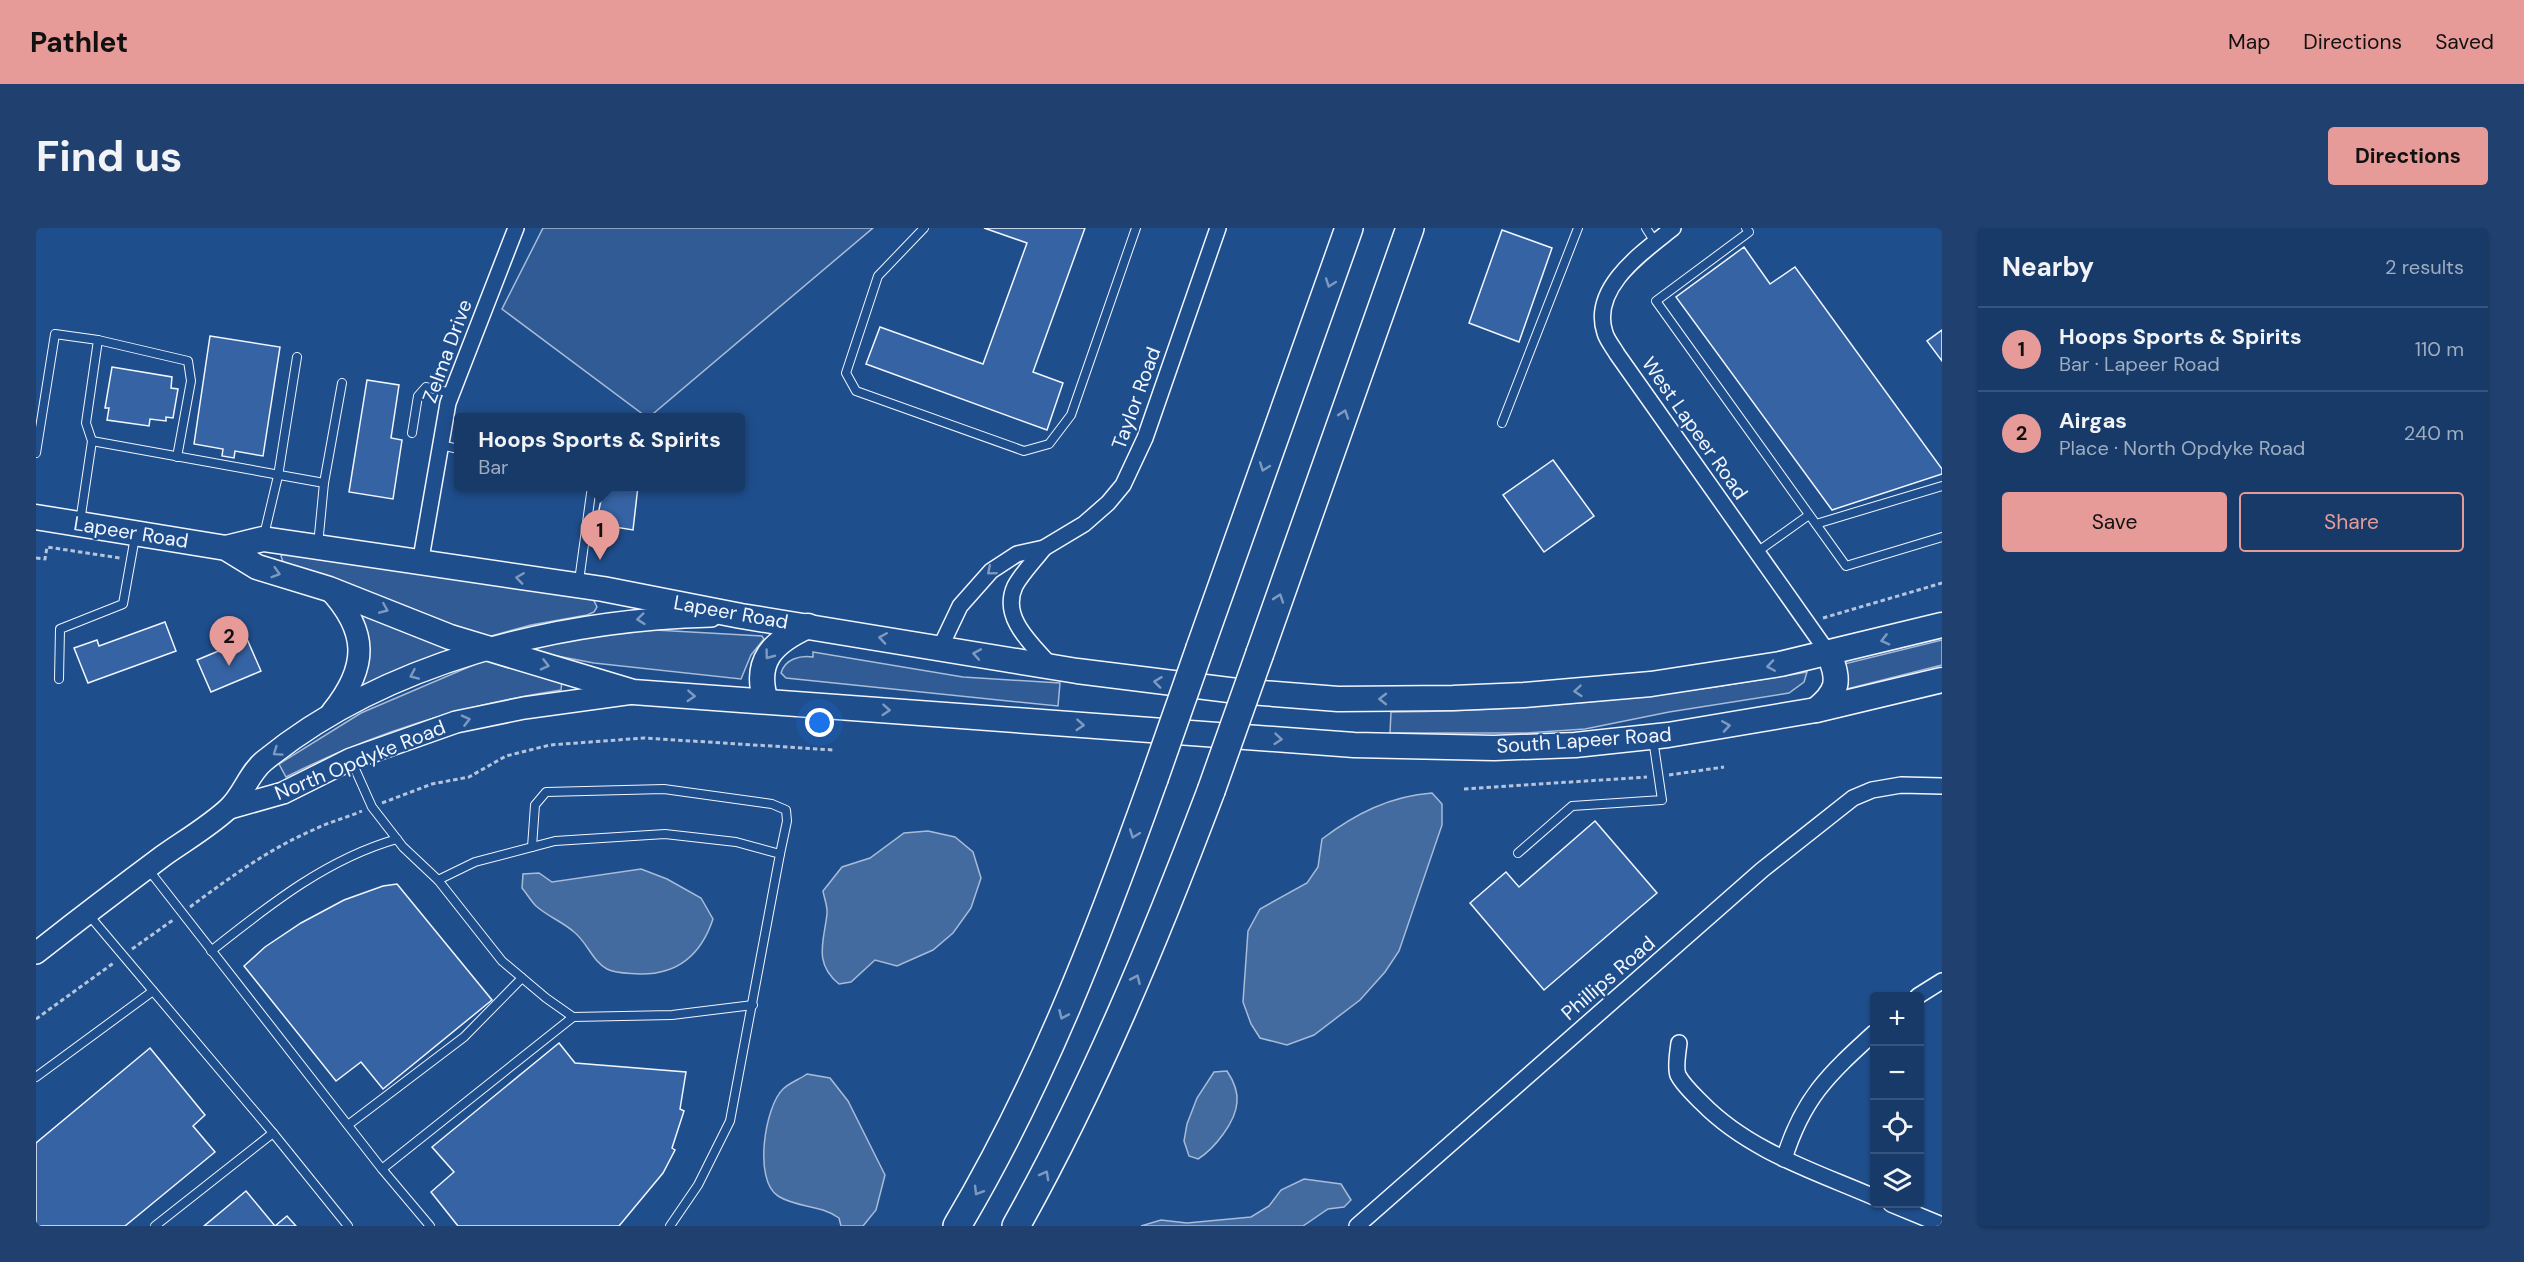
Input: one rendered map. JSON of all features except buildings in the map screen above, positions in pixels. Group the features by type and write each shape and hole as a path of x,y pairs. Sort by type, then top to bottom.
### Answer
{"highway":[{"path":"957,1226 989,1172 1028,1095 1082,973 1154,779 1349,228"},
{"path":"1016,1226 1051,1165 1101,1059 1166,910 1211,791 1410,228"}],"main road":[{"name":"Lapeer Road","path":"36,517 226,548 257,567 329,589 489,650 580,674 633,693 1220,734"},
{"name":"Lapeer Road","path":"226,548 263,539 657,598 741,616 1052,667 1237,691 1338,699 1524,695 1651,684 1829,654"},
{"path":"326,719 353,682 360,650 351,617 329,589"},
{"name":"North Opdyke Road","path":"36,953 147,867 230,808 262,763 326,719 383,689 431,668 543,634 643,618 741,616"},
{"path":"1816,710 1828,700 1837,678 1829,654 1942,625"},
{"path":"766,701 762,689 762,665 780,643 791,634 808,626"},
{"name":"South Lapeer Road","path":"1220,734 1354,745 1494,748 1575,745 1653,737 1816,710 1942,680"},
{"name":"North Opdyke Road","path":"230,808 283,793 351,759 428,730 491,714 633,693"}],"street":[{"name":"Zelma Drive","path":"420,564 451,393 516,228"},
{"name":"Taylor Road","path":"1052,667 1017,624 1012,608 1016,585 1044,548 1100,511 1128,476 1145,438 1218,228"},
{"name":"West Lapeer Road","path":"1673,228 1626,268 1611,285 1603,317 1605,333 1617,354 1829,654"},
{"name":"Taylor Road","path":"940,648 960,606 982,579 1001,563 1017,554 1044,548"},
{"name":"Phillips Road","path":"1357,1226 1762,870 1853,798 1872,790 1901,785 1942,786"},
{"path":"1924,992 1942,981"},
{"path":"1784,1159 1801,1112 1814,1092 1870,1038"},
{"path":"1678,1043 1677,1074 1717,1119 1738,1135 1784,1159 1870,1195"},
{"path":"1903,1208 1942,1225"}],"lane":[{"path":"924,228 878,276 846,373 856,391 1024,451 1049,444 1071,415 1136,228"},
{"path":"1502,423 1578,228"},
{"path":"1646,228 1655,242"},
{"path":"1746,228 1749,232 1656,301 1846,566 1942,537"},
{"path":"36,453 55,334 98,340 188,361 191,381 177,457"},
{"path":"80,524 92,441 86,423 98,340"},
{"path":"263,539 278,476 297,357"},
{"path":"318,548 324,483 342,383"},
{"path":"412,433 418,396 421,392 426,387 451,393"},
{"path":"92,441 324,483"},
{"path":"440,445 454,448"},
{"path":"1815,524 1942,486"},
{"path":"578,586 591,491"},
{"path":"1757,552 1809,515"},
{"path":"59,680 60,629 123,604 135,533"},
{"path":"1518,853 1572,806 1662,800 1653,737"},
{"path":"351,759 372,807 397,838 438,880 502,961 546,998 573,1017 672,1015 753,1005"},
{"path":"532,847 535,805 546,792 664,789 772,804 786,810 787,821 730,1121 698,1185 670,1226"},
{"path":"438,880 475,862 555,841 665,834 736,842 780,854"},
{"path":"211,951 272,903 315,874 376,844 397,838"},
{"path":"147,867 429,1226"},
{"path":"87,913 273,1133 348,1226"},
{"path":"348,1125 464,1037 522,978"},
{"path":"36,1077 153,991"},
{"path":"382,1169 573,1017"},
{"path":"155,1226 273,1133"}],"path":[{"path":"36,558 45,559 47,547 131,560"},
{"path":"1821,619 1942,583"},
{"path":"385,802 432,784 469,777 506,756 550,745 581,741 673,739 834,750"},
{"path":"1464,789 1658,776 1724,767"},
{"path":"191,907 229,879 287,843 312,830 359,813"},
{"path":"130,951 172,920"},
{"path":"36,1019 115,962"}],"shaded area":[{"path":"543,228 873,228 654,413 641,413 502,309"},
{"path":"285,552 589,596 597,607 594,612 587,615 531,625 484,638 284,565 281,556"},
{"path":"358,613 452,650 406,667 358,690"},
{"path":"655,630 762,636 764,639 751,655 741,679 594,663 536,652 534,649 537,646 619,632"},
{"path":"1942,640 1942,665 1844,688 1844,664"},
{"path":"813,652 963,677 1060,683 1058,706 786,678 781,673 789,661 798,657 813,657"},
{"path":"485,660 562,680 561,690 489,704 420,722 353,747 286,777 279,764 361,713"},
{"path":"1807,672 1804,682 1789,693 1669,712 1585,729 1526,733 1390,733 1391,712 1496,709 1600,701 1703,689"},
{"path":"1432,793 1442,804 1442,825 1399,951 1385,972 1360,1000 1314,1035 1287,1045 1260,1038 1251,1024 1243,1002 1248,931 1260,909 1307,883 1318,867 1322,839 1334,830 1360,814 1387,802"},
{"path":"928,831 955,837 973,852 981,878 971,908 953,933 933,950 897,966 875,960 851,982 839,984 831,976 823,960 827,911 823,891 842,867 870,858 904,833"},
{"path":"641,869 667,879 701,898 713,919 702,943 695,952 676,967 665,971 639,974 619,973 602,966 579,936 536,906 522,888 523,874 539,873 552,882"},
{"path":"1227,1071 1237,1094 1233,1118 1217,1142 1204,1154 1198,1159 1189,1156 1184,1141 1187,1124 1197,1098 1214,1072"},
{"path":"807,1074 830,1078 848,1101 885,1175 876,1210 863,1226 841,1226 839,1218 824,1210 785,1200 770,1188 764,1160 764,1143 771,1111 783,1089"},
{"path":"1304,1179 1341,1184 1351,1200 1344,1207 1328,1209 1303,1226 1141,1226 1161,1220 1187,1223 1251,1217 1269,1206 1281,1190"}],"place":[{"name":"Hoops Sports & Spirits","path":"600,560"},
{"name":"Airgas","path":"229,666"}]}
